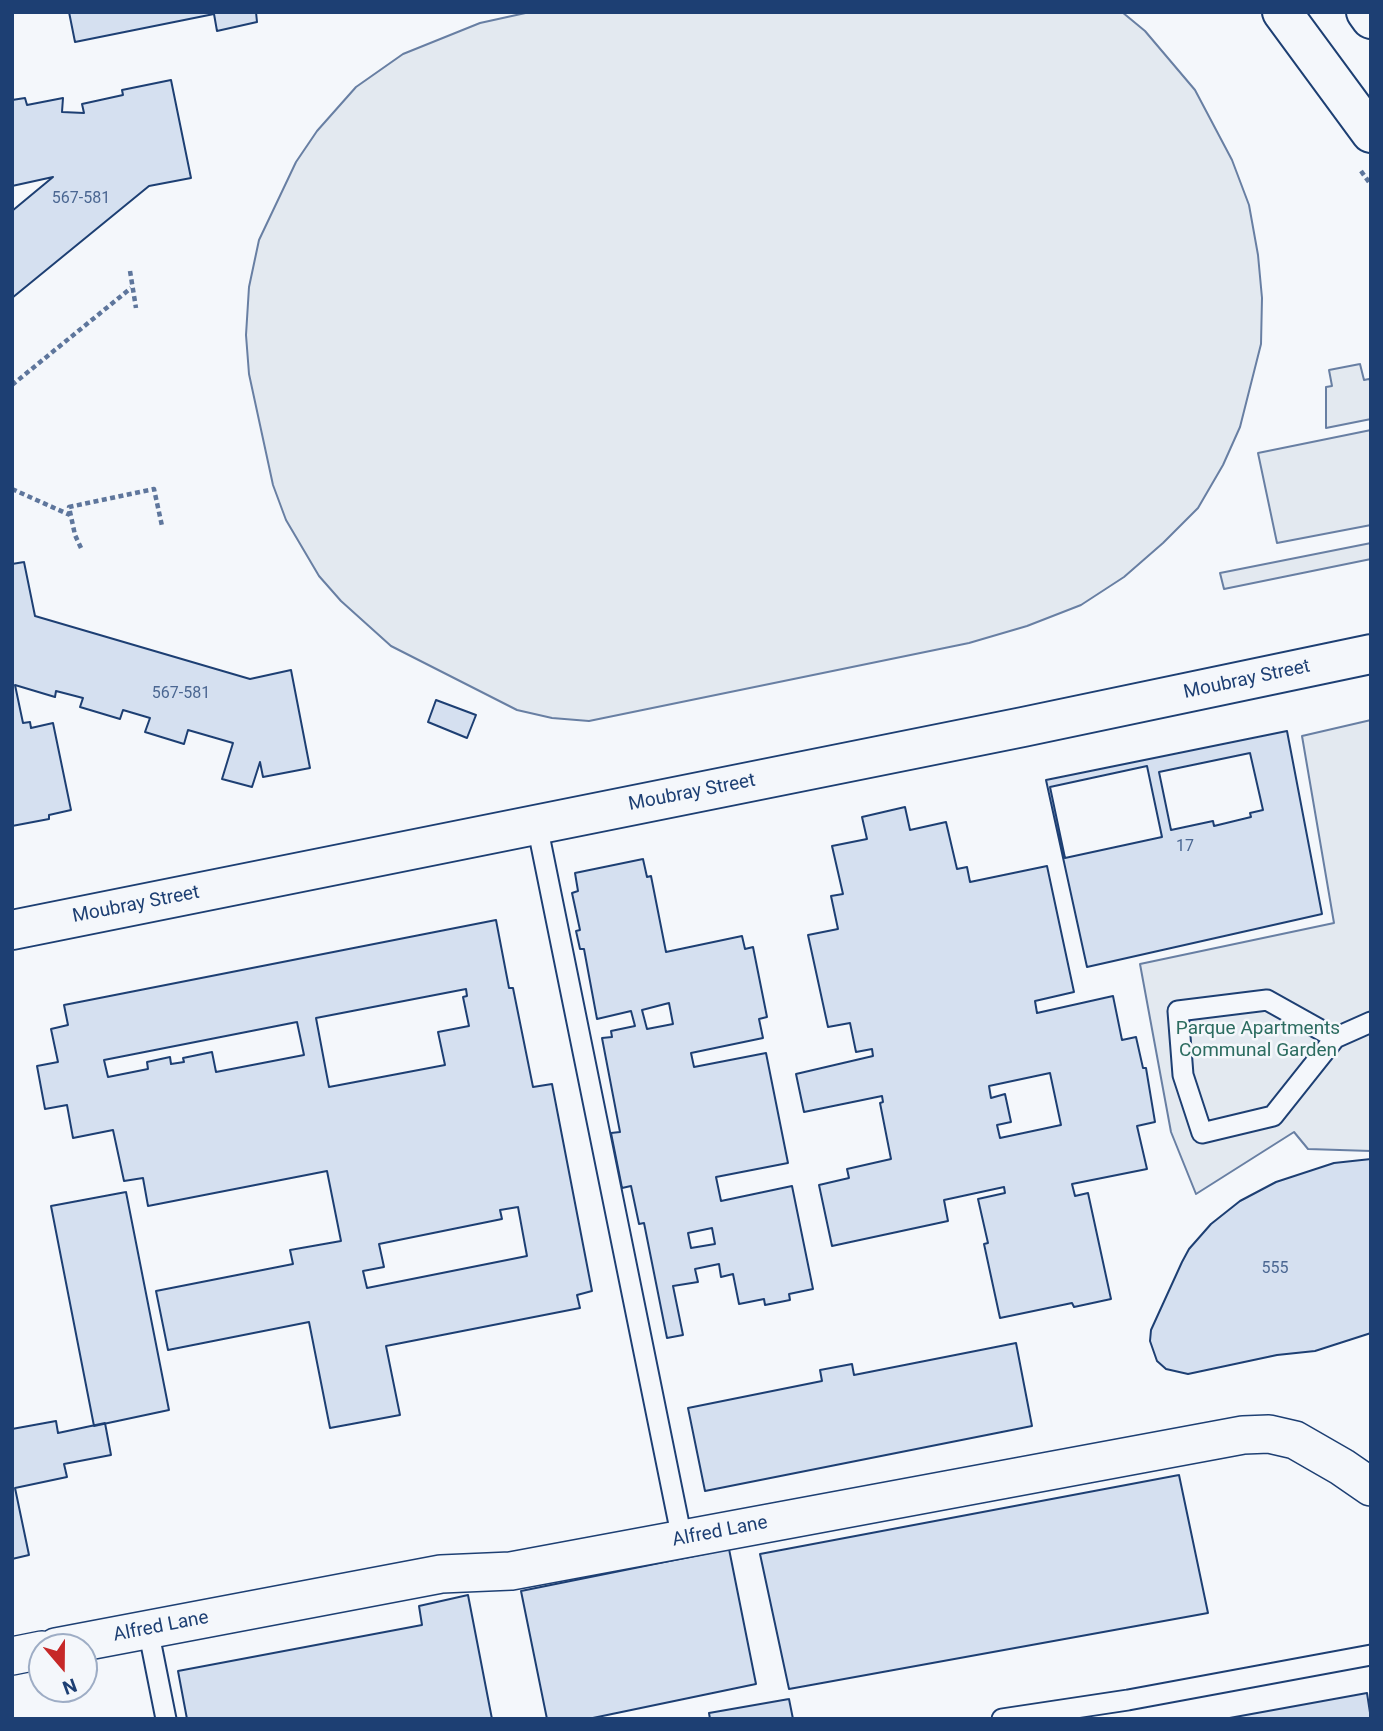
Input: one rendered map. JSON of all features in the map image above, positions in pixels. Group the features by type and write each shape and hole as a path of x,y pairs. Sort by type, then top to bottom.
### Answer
{"street":[{"path":"1282,12 1371,133"},
{"path":"1366,12 1371,19"},
{"name":"Moubray Street","path":"12,930 1023,727 1371,654"},
{"name":"Alfred Lane","path":"98,1639 441,1574 511,1572 1244,1435 1269,1434 1295,1440 1371,1487"}],"lane":[{"path":"537,825 682,1539"},
{"path":"1335,1038 1267,1000 1178,1011 1183,1075 1202,1133 1273,1116 1335,1038 1371,1022"},
{"path":"148,1629 166,1719"},
{"path":"1002,1719 1128,1700 1371,1655"}],"path":[{"path":"130,271 136,308"},
{"path":"12,385 131,288"},
{"path":"12,489 71,515"},
{"path":"80,548 68,507 153,489 162,526"}],"green space":[{"path":"530,12 1122,12 1145,31 1195,90 1232,160 1249,205 1258,255 1262,298 1261,344 1240,427 1223,465 1198,508 1124,577 1081,605 1027,626 969,643 589,721 552,718 517,710 391,646 341,601 319,576 286,520 273,485 249,374 246,335 249,287 259,240 296,162 317,131 356,87 403,54 480,23"},
{"path":"1360,364 1364,380 1369,379 1371,382 1371,419 1326,428 1326,387 1332,386 1329,370"},
{"path":"1371,430 1371,525 1277,543 1258,453"},
{"path":"1371,543 1371,559 1224,589 1220,573"},
{"name":"Parque Apartments Communal Garden","path":"1371,720 1371,1151 1308,1149 1294,1132 1196,1194 1171,1132 1140,964 1334,923 1302,736"}],"building":[{"path":"69,12 256,12 257,22 217,31 214,14 75,42"},
{"path":"171,80 191,178 149,186 12,298 12,211 53,177 12,186 12,100 25,98 27,105 63,98 62,112 84,113 82,104 123,95 122,90"},
{"path":"24,562 35,616 250,679 291,670 310,768 263,777 260,762 252,787 222,779 233,743 188,730 184,744 145,732 150,718 123,710 120,719 80,707 83,698 56,691 55,697 15,685 23,723 30,722 31,728 53,723 71,810 49,815 49,819 12,826 12,564"},
{"path":"436,700 476,715 467,738 428,722"},
{"path":"1287,731 1322,914 1087,967 1046,780"},
{"path":"1250,753 1263,810 1250,813 1251,817 1214,826 1213,821 1171,830 1159,772"},
{"path":"1147,766 1162,837 1065,858 1050,787"},
{"path":"905,807 910,830 946,822 957,869 967,867 970,882 1047,866 1074,992 1035,1001 1037,1013 1113,996 1122,1040 1136,1037 1143,1068 1146,1068 1155,1122 1137,1126 1147,1169 1072,1184 1075,1196 1088,1193 1111,1299 1074,1307 1072,1303 1000,1318 984,1244 988,1243 978,1199 1005,1193 1004,1187 944,1200 948,1221 832,1246 819,1185 849,1178 847,1169 891,1159 880,1103 883,1102 882,1096 804,1112 796,1074 873,1056 872,1049 856,1052 850,1023 828,1027 808,935 838,929 831,896 843,894 832,846 867,839 862,817","holes":["1050,1073 1061,1125 1000,1138 997,1125 1011,1122 1005,1094 991,1098 989,1086"]},
{"path":"643,859 647,877 651,876 666,952 742,936 745,949 753,947 767,1017 759,1019 763,1038 691,1053 694,1067 766,1053 788,1163 716,1177 721,1201 792,1186 813,1289 789,1294 790,1300 765,1305 764,1299 739,1304 733,1274 721,1277 719,1264 695,1269 698,1282 673,1286 683,1335 667,1338 644,1223 639,1224 631,1186 622,1188 611,1133 620,1132 602,1038 612,1037 611,1031 635,1026 631,1011 597,1019 584,949 580,949 576,931 580,930 572,893 578,891 575,873","holes":["669,1003 673,1024 647,1029 642,1010","712,1228 715,1244 691,1248 688,1233"]},
{"path":"496,920 533,1087 552,1084 592,1291 577,1295 580,1308 386,1346 400,1415 330,1428 309,1322 168,1350 156,1291 293,1264 290,1250 341,1241 327,1171 148,1206 143,1178 124,1181 113,1130 73,1138 67,1105 45,1109 37,1066 58,1062 51,1029 68,1025 64,1005","holes":["466,989 467,996 463,997 469,1026 438,1032 445,1065 329,1087 316,1018","297,1022 304,1055 216,1072 212,1052 183,1058 184,1062 171,1064 170,1057 147,1062 148,1069 108,1077 104,1060","518,1207 527,1256 367,1288 363,1271 384,1267 379,1244 502,1219 500,1210"]},
{"path":"1371,1159 1371,1333 1315,1351 1277,1355 1188,1374 1166,1369 1157,1361 1150,1341 1151,1330 1189,1249 1211,1224 1240,1201 1276,1182 1334,1163"},
{"path":"126,1192 169,1410 94,1426 51,1206"},
{"path":"1016,1343 1032,1426 705,1491 688,1408 822,1381 820,1370 852,1364 854,1375"},
{"path":"56,1421 58,1433 105,1423 111,1455 64,1464 67,1477 15,1488 29,1555 12,1559 12,1429"},
{"path":"1179,1475 1208,1613 789,1689 760,1554"},
{"path":"729,1549 756,1684 588,1719 547,1719 521,1591"},
{"path":"468,1595 492,1719 187,1719 178,1671 422,1625 419,1606"},
{"path":"1367,1693 1371,1719 1224,1719"},
{"path":"789,1699 793,1719 710,1719 709,1713"}]}
